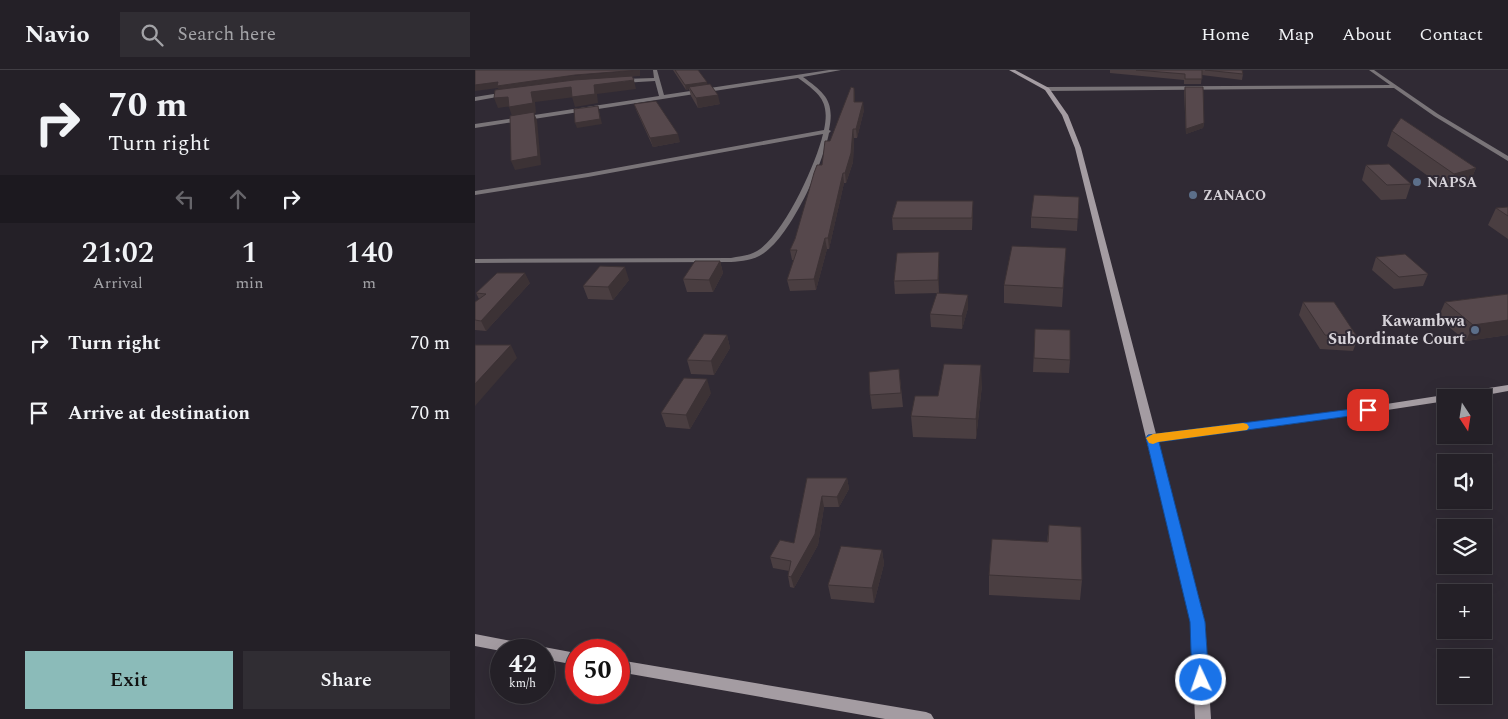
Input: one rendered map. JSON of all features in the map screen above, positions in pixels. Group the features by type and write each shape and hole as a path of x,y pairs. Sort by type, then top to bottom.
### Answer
{"main road":[{"path":"1011,70 1047,88 1065,115 1078,148 1153,438 1198,622 1203,719"},
{"path":"1493,390 1508,388"},
{"path":"1153,438 1348,414 1437,400"},
{"path":"475,640 490,643"},
{"path":"630,668 926,719"}],"street":[{"path":"655,70 662,98"},
{"path":"475,126 839,70"},
{"path":"1371,70 1394,87 1508,159"},
{"path":"475,261 731,260 753,257 766,249 792,213 809,183 828,131 829,106 823,96 799,76"},
{"path":"615,81 657,79"},
{"path":"1047,88 1394,87"},
{"path":"475,99 514,93"},
{"path":"475,193 607,172 828,131"}],"building":[{"path":"475,70 639,70 575,75 497,86 498,82 475,85"},
{"path":"675,70 698,70 707,82 685,85"},
{"path":"1136,70 1202,70 1202,79 1185,79 1185,74"},
{"path":"1205,70 1242,70 1243,74"},
{"path":"632,76 634,80 594,85 595,94 572,97 571,87 531,92 533,103 509,107 508,97 494,98 495,90 574,80"},
{"path":"710,84 718,95 696,98 689,87"},
{"path":"851,87 854,88 854,102 863,102 856,129 853,129 851,153 845,173 843,173 828,238 825,238 814,279 787,280 797,250 790,250 795,239 814,173 817,165 822,165 825,141 830,141"},
{"path":"1185,87 1203,87 1204,123 1186,129"},
{"path":"656,101 678,134 650,138 634,104"},
{"path":"598,106 600,119 575,123 574,109"},
{"path":"534,112 538,156 511,161 510,116"},
{"path":"1401,118 1476,168 1454,174 1392,131"},
{"path":"1389,164 1411,184 1387,185 1366,165"},
{"path":"1034,195 1079,197 1078,219 1031,217"},
{"path":"897,201 973,201 972,218 892,218"},
{"path":"1508,207 1508,216 1496,208"},
{"path":"1012,246 1066,248 1063,288 1004,285"},
{"path":"939,252 938,280 894,281 897,253"},
{"path":"1405,254 1428,274 1399,277 1376,257"},
{"path":"695,261 720,261 709,280 683,279"},
{"path":"600,266 625,267 608,287 583,286"},
{"path":"497,273 525,273 481,321 475,320 475,302 486,294 476,293"},
{"path":"937,293 968,295 962,316 930,314"},
{"path":"1508,294 1508,320 1473,325 1445,302"},
{"path":"1303,302 1334,302 1358,338 1325,335"},
{"path":"1035,329 1070,330 1070,360 1034,358"},
{"path":"704,334 727,335 711,361 687,360"},
{"path":"475,345 511,345 475,384"},
{"path":"944,364 981,365 976,419 911,416 915,396 938,396"},
{"path":"899,369 901,393 870,395 869,372"},
{"path":"684,378 707,379 686,415 661,413"},
{"path":"807,478 847,478 837,497 822,496 815,534 791,577 788,576 791,561 770,557 780,540 794,543"},
{"path":"1049,525 1081,527 1082,580 989,575 992,539 1048,542"},
{"path":"841,546 882,550 872,588 828,585"}],"slow traffic":[{"path":"1153,440 1153,438 1243,427"}],"place":[{"name":"NAPSA","path":"1417,182"},
{"name":"ZANACO","path":"1193,195"},
{"name":"Kawambwa Subordinate Court","path":"1475,330"}],"route":[{"path":"1201,680 1198,622 1153,438 1368,410"}]}
